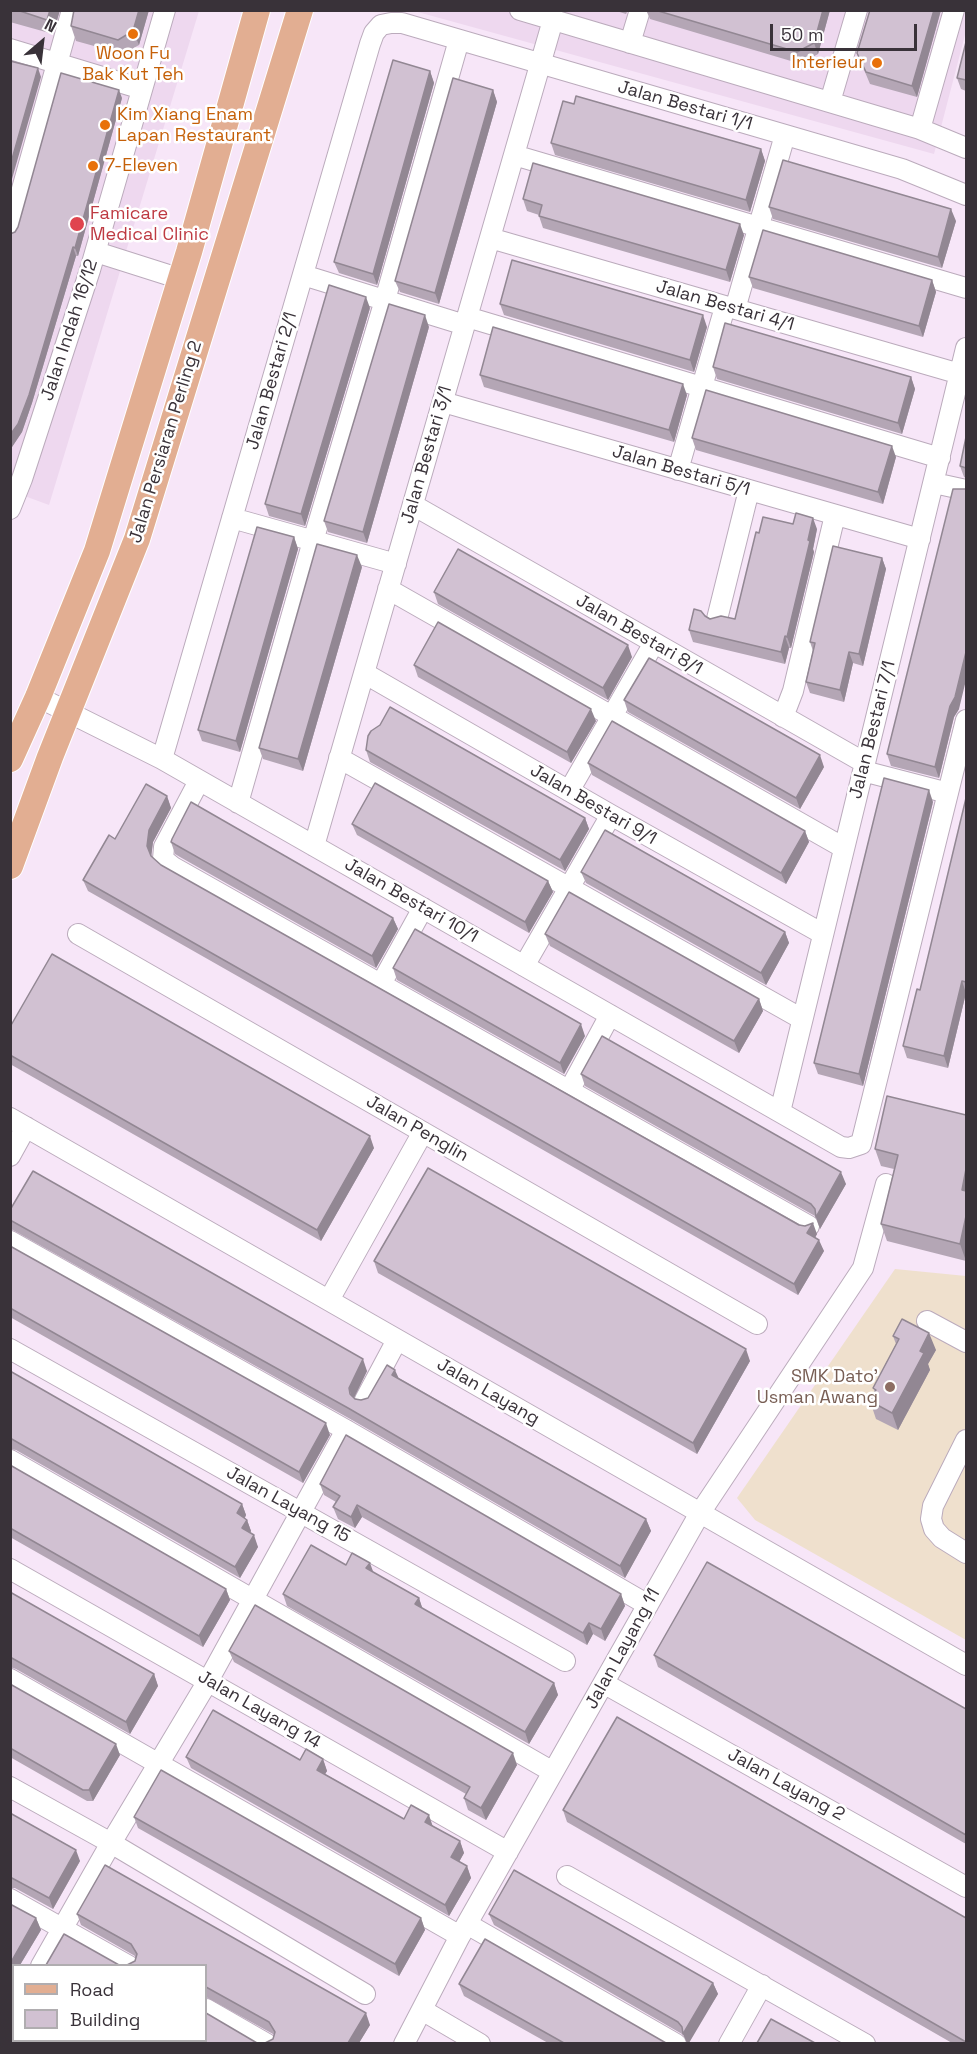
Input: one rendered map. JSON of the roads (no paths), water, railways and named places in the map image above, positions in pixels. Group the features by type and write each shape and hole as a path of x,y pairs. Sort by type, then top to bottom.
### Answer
{"main road":[{"name":"Jalan Persiaran Perling 2","path":"10,759 38,697 97,551 181,279 257,10"},
{"name":"Jalan Persiaran Perling 2","path":"10,866 50,757 136,539 300,10"}],"street":[{"path":"10,232 72,10"},
{"name":"Jalan Indah 16/12","path":"10,509 16,476 96,252 165,10"},
{"path":"520,10 920,129 966,148"},
{"path":"630,43 640,10"},
{"path":"830,102 857,10"},
{"path":"920,129 954,10"},
{"name":"Jalan Bestari 3/1","path":"314,846 554,20"},
{"name":"Jalan Bestari 1/1","path":"402,23 902,169 966,195"},
{"name":"Jalan Bestari 2/1","path":"162,759 372,39 381,26 402,23"},
{"path":"238,803 459,40"},
{"path":"10,49 142,89"},
{"path":"678,470 701,387 759,227 785,135"},
{"path":"514,155 966,288"},
{"name":"Jalan Bestari 4/1","path":"490,238 960,374"},
{"path":"96,252 181,279"},
{"path":"303,275 385,300 701,387 940,458"},
{"name":"Jalan Bestari 7/1","path":"780,1112 966,348"},
{"name":"Jalan Bestari 5/1","path":"443,402 920,539"},
{"path":"934,483 966,490"},
{"path":"717,619 749,490"},
{"name":"Jalan Bestari 8/1","path":"413,505 783,717 864,767 948,793"},
{"path":"783,717 793,691 835,515"},
{"path":"232,518 396,564"},
{"path":"388,589 844,848"},
{"path":"569,791 654,643"},
{"name":"Jalan Bestari 9/1","path":"364,674 824,934"},
{"name":"Jalan Bestari 10/1","path":"38,697 162,759 841,1147 849,1148 861,1144 948,793"},
{"path":"948,793 966,720"},
{"path":"339,758 802,1019"},
{"path":"199,780 164,847 163,859 173,867 809,1226"},
{"path":"524,966 611,815"},
{"path":"381,984 423,908"},
{"name":"Jalan Penglin","path":"78,934 757,1324"},
{"path":"569,1091 610,1015"},
{"path":"10,1156 18,1122"},
{"name":"Jalan Layang","path":"18,1122 966,1665"},
{"path":"329,1300 423,1132"},
{"name":"Jalan Layang 11","path":"404,2043 464,1930 700,1513 863,1268 886,1185"},
{"path":"10,1241 346,1430 648,1605"},
{"path":"927,1321 966,1342"},
{"path":"365,1400 397,1340"},
{"name":"Jalan Layang 15","path":"10,1349 566,1661"},
{"path":"42,1964 208,1681 346,1430"},
{"path":"966,1440 933,1506 931,1519 934,1529 942,1538 966,1553"},
{"path":"10,1460 553,1772"},
{"name":"Jalan Layang 14","path":"10,1569 508,1852"},
{"path":"10,1678 158,1764 676,2043"},
{"name":"Jalan Layang 2","path":"605,1684 966,1887"},
{"path":"10,1787 365,1994"},
{"path":"567,1876 865,2043"},
{"path":"10,1899 127,1964"},
{"path":"729,2043 762,1985"},
{"path":"207,2010 267,2043"},
{"path":"422,2010 480,2043"}],"place":[{"name":"Woon Fu Bak Kut Teh","path":"133,34"},
{"name":"Interieur","path":"877,63"},
{"name":"Kim Xiang Enam Lapan Restaurant","path":"105,125"},
{"name":"7-Eleven","path":"93,166"},
{"name":"Famicare Medical Clinic","path":"77,224"},
{"name":"SMK Dato' Usman Awang","path":"890,1387"}]}
